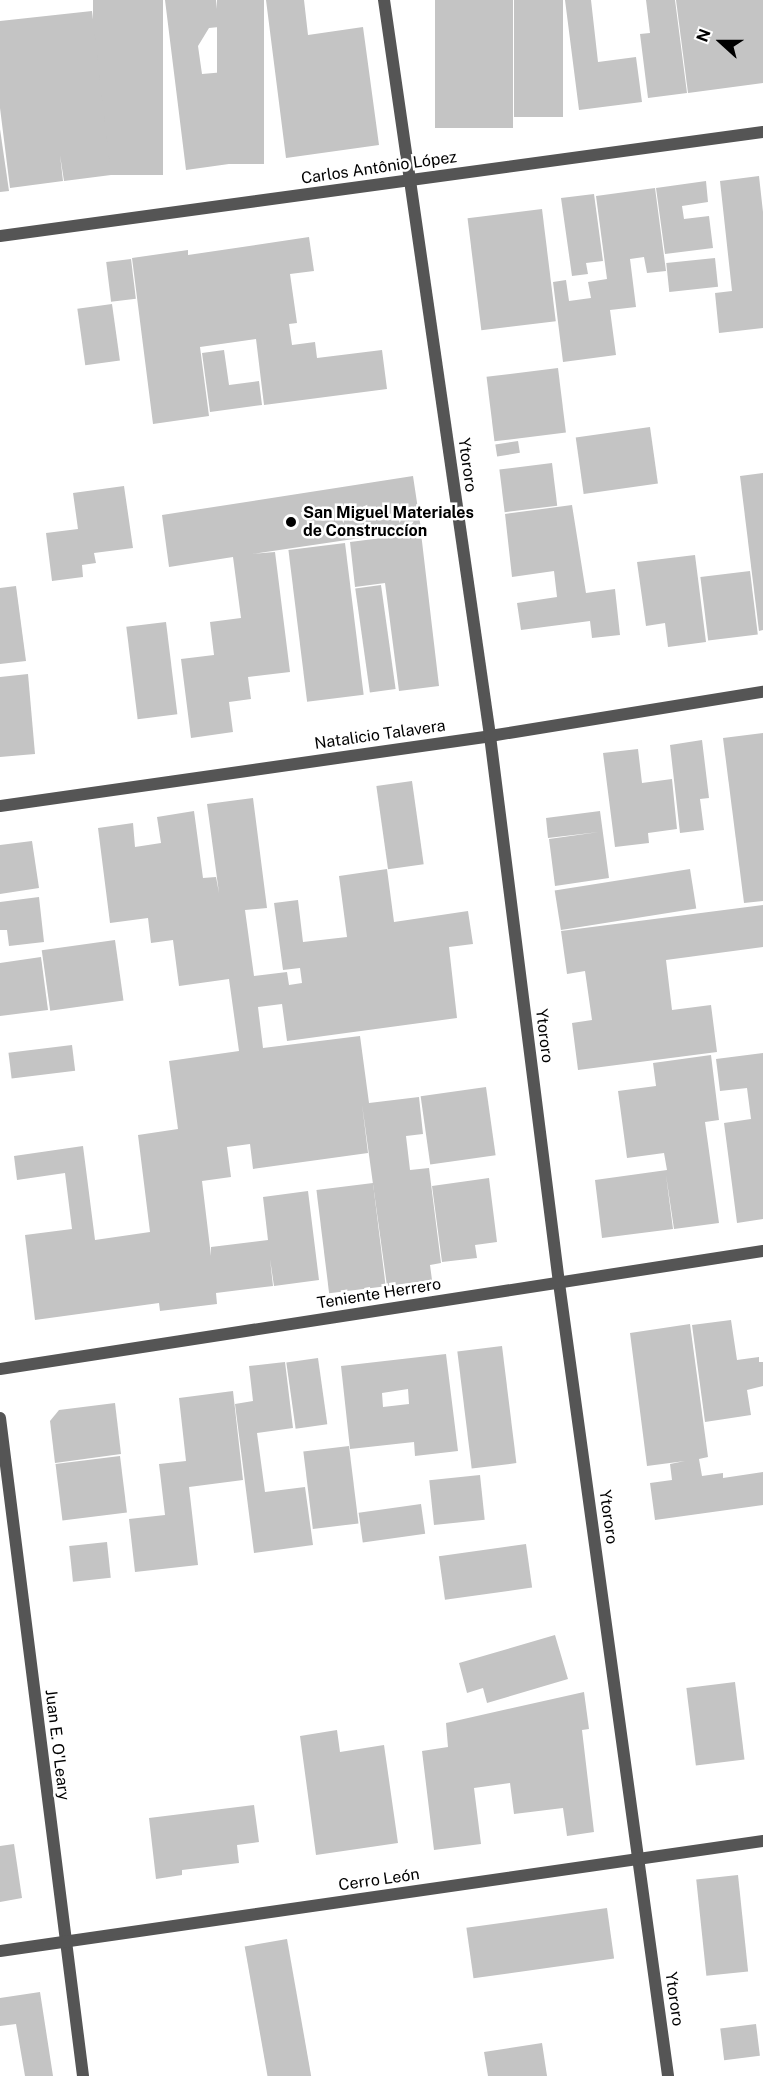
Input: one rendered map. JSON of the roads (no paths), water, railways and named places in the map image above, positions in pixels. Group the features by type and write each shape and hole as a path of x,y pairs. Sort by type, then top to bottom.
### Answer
{"street":[{"name":"Ytororo","path":"384,0 490,736 559,1283 668,2076"},
{"name":"Carlos Antônio López","path":"0,236 763,132"},
{"name":"Natalicio Talavera","path":"0,806 490,736 763,692"},
{"name":"Teniente Herrero","path":"0,1369 763,1251"},
{"name":"Juan E. O'Leary","path":"0,1418 83,2076"},
{"name":"Cerro León","path":"0,1951 763,1841"}],"place":[{"name":"San Miguel Materiales de Construccíon","path":"291,522"}]}
